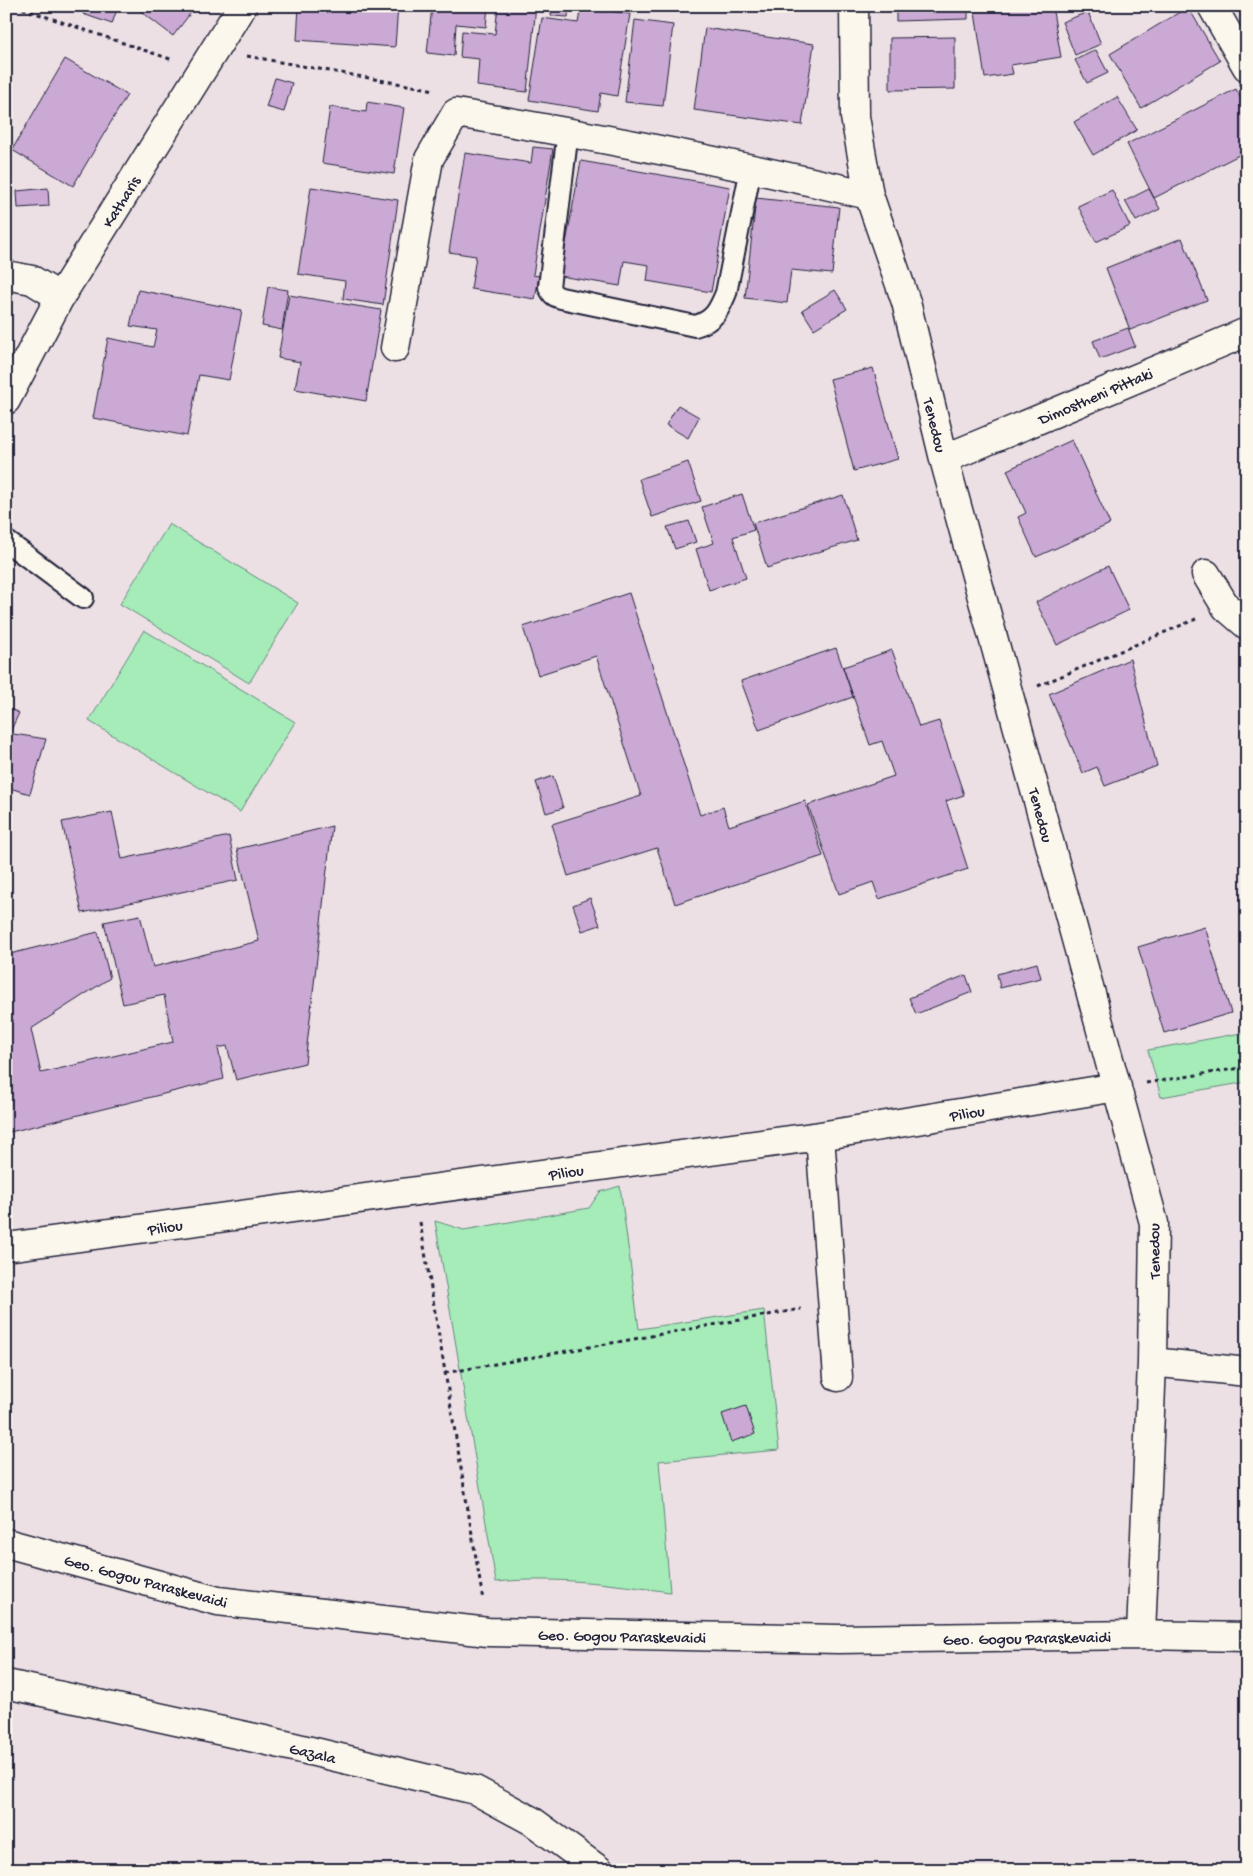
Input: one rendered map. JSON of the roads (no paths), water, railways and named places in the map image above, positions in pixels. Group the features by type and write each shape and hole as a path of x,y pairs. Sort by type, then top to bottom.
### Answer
{"street":[{"name":"Katharis","path":"6,400 60,297 242,6"},
{"name":"Tenedou","path":"854,6 855,117 869,195 906,302 944,459 1154,1223 1152,1362 1141,1635"},
{"path":"1212,6 1240,37 1247,67"},
{"path":"395,348 429,159 456,113 568,131 751,168 869,195"},
{"path":"6,275 32,280 60,297"},
{"name":"Dimostheni Pittaki","path":"944,459 1247,332"},
{"path":"1206,574 1226,607 1247,625"},
{"name":"Piliou","path":"14,1246 820,1136 1117,1088"},
{"path":"820,1136 838,1377"},
{"path":"1152,1362 1247,1372"},
{"name":"Geo. Gogou Paraskevaidi","path":"6,1543 218,1601 488,1632 838,1639 1141,1635 1247,1638"},
{"name":"Gazala","path":"6,1684 476,1790 532,1821 599,1870"}],"lane":[{"path":"568,131 549,287 551,292 554,296 561,298 695,326 705,323 718,312 726,293 751,168"},
{"path":"6,541 82,598"}]}
